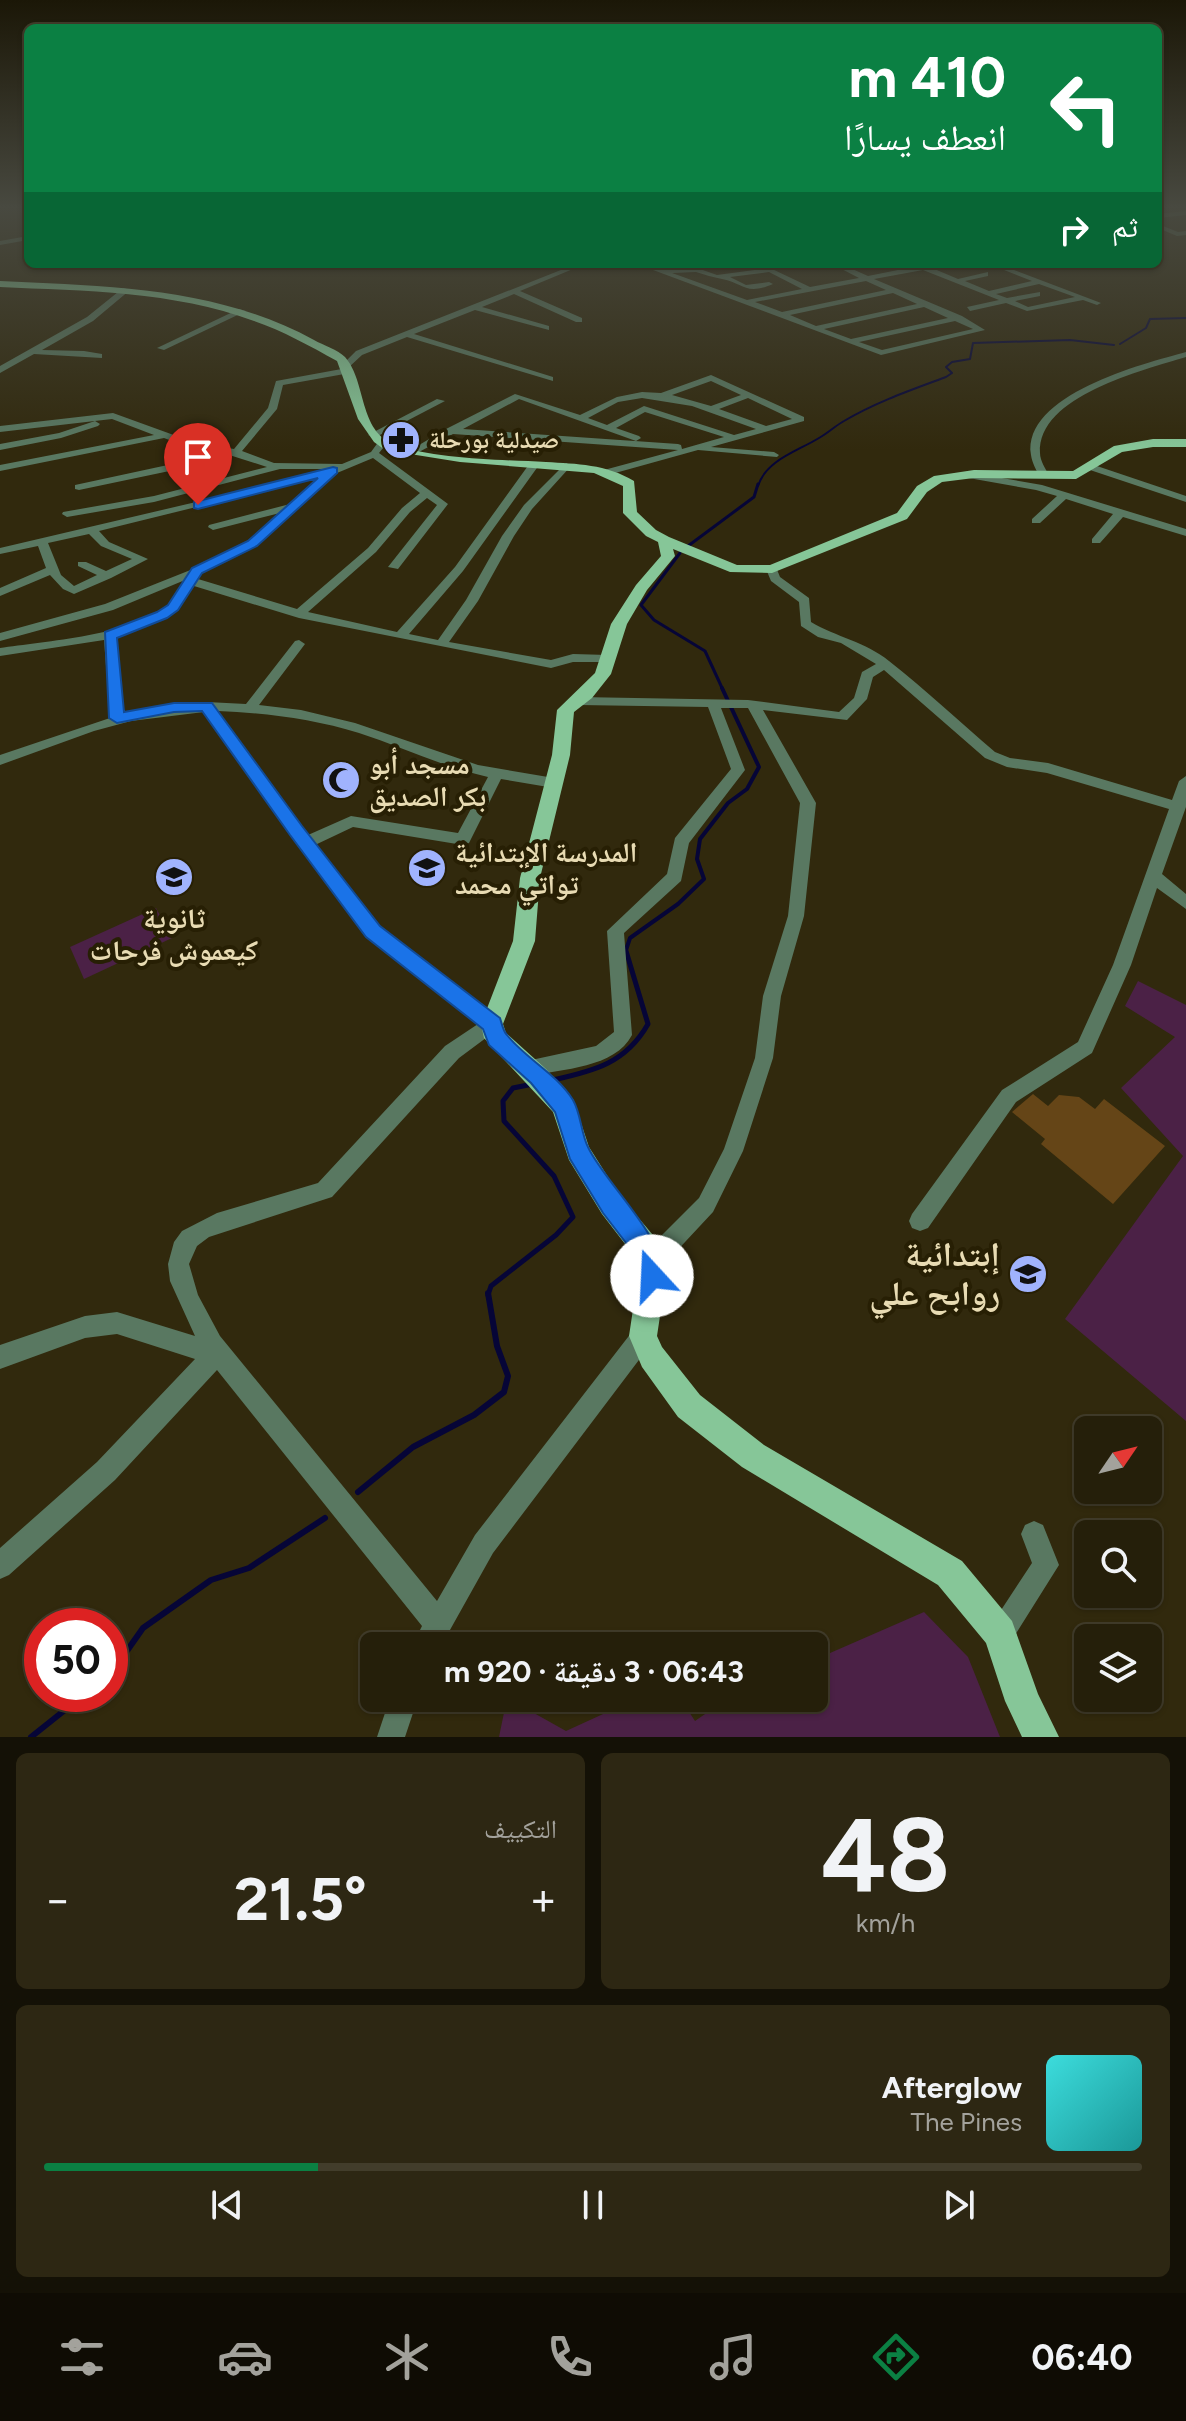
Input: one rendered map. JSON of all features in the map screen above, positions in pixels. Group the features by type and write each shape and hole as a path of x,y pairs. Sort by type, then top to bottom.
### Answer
{"main road":[{"path":"85,288 173,295 242,311 281,326 330,353 346,369 364,421 376,444 608,472 629,484 630,513 637,522 664,540 735,569 772,569 902,516 930,483 967,475 1076,475 1118,449 1153,443 1186,443"},
{"path":"664,540 668,556 641,588 619,624 603,674 579,701 566,710 554,783 530,878 524,941 492,1024 496,1038 539,1077 564,1107 578,1152 611,1205 648,1251 652,1276 643,1336 652,1357 689,1406 753,1456 950,1573 1000,1633 1023,1701 1041,1737"}],"street":[{"path":"330,353 359,353 521,288"},
{"path":"706,288 876,352 889,352 981,330 891,288"},
{"path":"741,301 817,288"},
{"path":"973,288 1035,310 1084,298"},
{"path":"987,294 1013,288"},
{"path":"1056,288 1097,303"},
{"path":"812,289 845,301"},
{"path":"0,370 90,319 126,290"},
{"path":"784,316 896,290"},
{"path":"513,291 579,320"},
{"path":"970,309 1037,294"},
{"path":"816,328 927,304"},
{"path":"822,306 851,320"},
{"path":"474,307 546,328"},
{"path":"161,348 242,311"},
{"path":"876,315 905,329"},
{"path":"851,341 959,318"},
{"path":"406,334 550,379"},
{"path":"32,352 99,356"},
{"path":"79,487 232,452 272,409 279,383 346,369 359,353"},
{"path":"1044,476 1034,452 1035,441 1040,428 1054,412 1085,390 1186,354"},
{"path":"1149,366 1186,367"},
{"path":"608,472 801,419 711,378 664,395"},
{"path":"581,418 622,397 646,393 664,395 765,429"},
{"path":"708,410 749,395"},
{"path":"414,451 518,396 653,444"},
{"path":"0,637 109,607 194,576 253,543 339,468 440,401"},
{"path":"608,428 644,409 731,436"},
{"path":"479,416 532,436"},
{"path":"0,429 115,417 191,445 232,452 281,466 339,468"},
{"path":"0,447 61,435 115,417"},
{"path":"449,431 774,455"},
{"path":"0,468 168,435"},
{"path":"376,444 426,493 443,504 394,567"},
{"path":"400,636 459,569 534,465"},
{"path":"67,514 154,499 281,466"},
{"path":"441,644 472,601 521,517 566,466"},
{"path":"1091,467 1186,499"},
{"path":"0,551 339,468"},
{"path":"967,475 1064,495 1186,533"},
{"path":"1019,493 1033,487"},
{"path":"299,614 372,550 406,510 426,493"},
{"path":"1036,521 1064,495"},
{"path":"213,527 291,507"},
{"path":"1096,541 1120,513"},
{"path":"42,541 52,570 62,584 74,590 142,559 105,544 90,529"},
{"path":"82,564 107,576"},
{"path":"772,569 775,579 805,601 805,623 822,634 858,647 885,664 990,755 1007,762 1048,768 1179,821"},
{"path":"0,592 52,570"},
{"path":"194,576 299,614 400,636 551,664 573,658 608,659"},
{"path":"0,652 110,635 162,615 174,607 194,576"},
{"path":"110,635 117,718"},
{"path":"250,708 299,644"},
{"path":"579,701 753,705 842,717 860,699 867,675 885,664"},
{"path":"539,1077 601,1053 623,1035 615,931 675,877 681,842 738,770 723,704"},
{"path":"650,1263 706,1205 733,1151 764,1058 772,996 796,916 808,803 753,705"},
{"path":"207,706 305,843 373,931 492,1024 472,1035 452,1052 325,1190 301,1200 210,1223 188,1237 178,1258 179,1283 216,1354 241,1380 430,1632"},
{"path":"0,760 117,718 174,707 207,706 250,708 352,726 455,764 554,783"},
{"path":"305,843 351,821 463,839 497,773"},
{"path":"920,1221 1009,1096 1085,1047 1122,965 1154,877 1179,821 1186,781"},
{"path":"1154,877 1186,903"},
{"path":"0,1357 85,1327 117,1323 216,1354"},
{"path":"434,1632 484,1544 643,1336"},
{"path":"0,1566 106,1471 216,1354"},
{"path":"1000,1633 1046,1565 1034,1534"},
{"path":"391,1737 399,1712"}],"shaded area":[{"path":"156,908 172,938 84,979 70,947"},
{"path":"1138,981 1186,1005 1186,1421 1065,1319 1183,1156 1121,1088 1175,1037 1125,1006"},
{"path":"924,1612 968,1657 1000,1737 499,1737 504,1712 532,1712 566,1731 607,1712 689,1712 695,1721 708,1712 828,1712 828,1654"}],"building":[{"path":"1033,1094 1048,1106 1059,1095 1079,1097 1095,1109 1104,1099 1165,1146 1113,1204 1041,1144 1045,1139 1012,1112"}],"waterway":[{"path":"1120,344 1146,328 1150,319 1186,318"},
{"path":"758,486 775,463 844,421 881,402 946,377 952,373 946,367 952,362 970,359 973,343 1070,340 1114,345"},
{"path":"688,546 754,497 758,484"},
{"path":"680,553 641,605 654,620 705,651 723,690"},
{"path":"625,953 630,938 678,904 704,879 697,859 700,839 728,803 747,789 759,767 722,688"},
{"path":"553,1080 608,1063 630,1048 648,1024 626,951"},
{"path":"488,1294 491,1286 556,1235 573,1217 554,1176 504,1121 503,1101 513,1088 533,1084"},
{"path":"358,1492 413,1447 474,1415 504,1392 508,1376 497,1346 488,1294"},
{"path":"128,1649 143,1628 211,1580 249,1568 325,1518"},
{"path":"31,1737 62,1712"}],"place":[{"name":"صيدلية بورحلة","path":"401,440"},
{"name":"مسجد أبو بكر الصديق","path":"341,780"},
{"name":"المدرسة الإبتدائية تواتي محمد","path":"427,868"},
{"name":"ثانوية كيعموش فرحات","path":"174,877"},
{"name":"إبتدائية روابح علي","path":"1028,1274"}],"route":[{"path":"198,505 307,475 333,471 253,543 197,571 174,607 162,615 110,635 117,718 174,707 207,706 296,831 373,931 492,1024 496,1038 538,1076 564,1107 578,1152 611,1205 648,1251 652,1276"}]}
